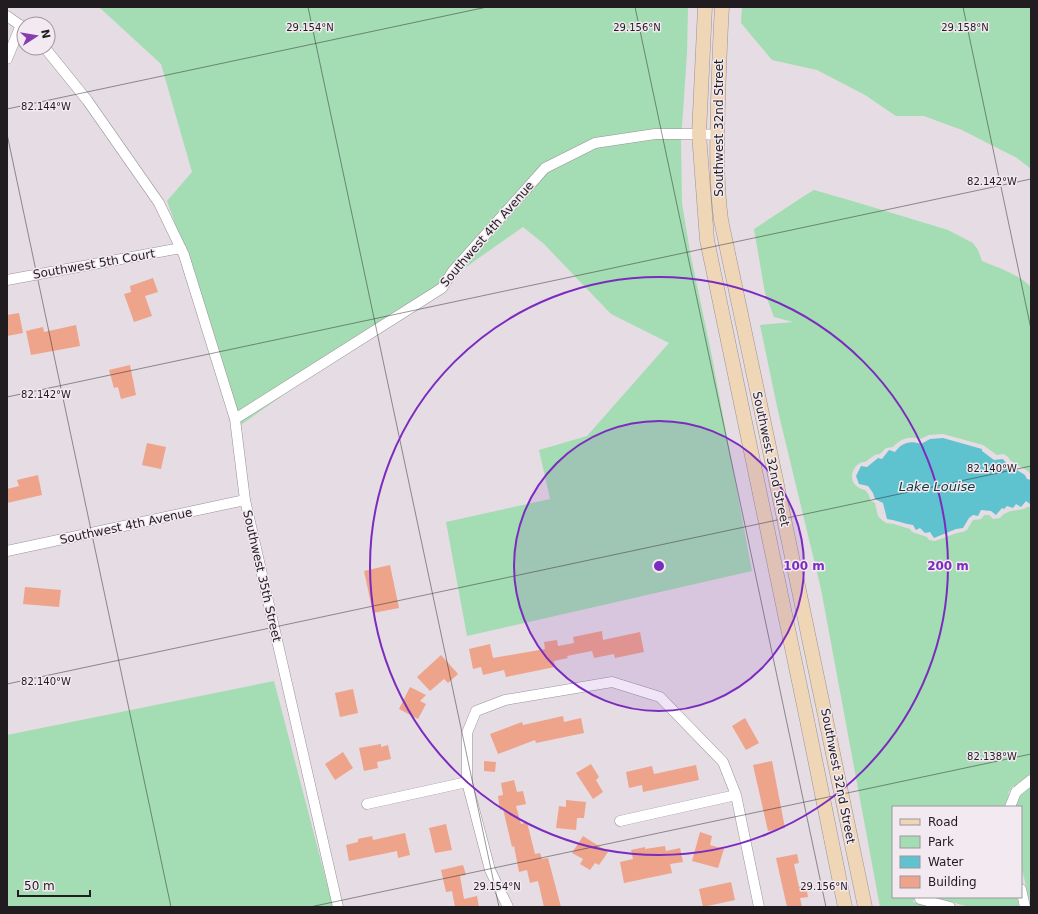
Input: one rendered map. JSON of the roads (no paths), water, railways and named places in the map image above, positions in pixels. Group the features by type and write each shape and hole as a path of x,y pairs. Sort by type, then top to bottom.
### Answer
{"main road":[{"name":"Southwest 32nd Street","path":"705,7 699,134 706,240 806,715 844,907"},
{"name":"Southwest 32nd Street","path":"722,7 717,135 717,192 721,220 827,717 865,907"}],"street":[{"path":"7,16 16,23"},
{"path":"7,59 16,40"},
{"name":"Southwest 35th Street","path":"51,56 87,100 159,203 182,248 235,419 245,500 338,907"},
{"name":"Southwest 4th Avenue","path":"235,419 442,288 453,271 545,168 595,143 655,134 717,135"},
{"name":"Southwest 5th Court","path":"7,280 182,248"},
{"name":"Southwest 4th Avenue","path":"7,552 245,500"},
{"path":"508,907 490,870 467,782 467,733 476,711 505,700 612,682 660,698 722,762 736,795 759,907"},
{"path":"1010,806 1016,792 1031,780"},
{"path":"367,804 467,782"},
{"path":"620,821 736,795"},
{"path":"1022,894 1025,907"},
{"path":"920,899 950,907"}],"water":[{"name":"Lake Louise","path":"943,438 982,449 982,451 994,460 1003,459 1007,464 1025,475 1027,479 1031,480 1031,503 1030,504 1026,501 1021,507 1016,504 1013,508 1007,506 1004,509 1002,508 996,515 991,511 981,510 978,516 973,515 969,518 963,528 956,529 934,538 930,532 925,533 920,528 916,530 913,525 887,519 883,503 875,499 868,486 859,484 856,476 861,466 867,467 878,458 882,459 889,450 895,452 903,444 913,442 921,444 930,439"}]}
